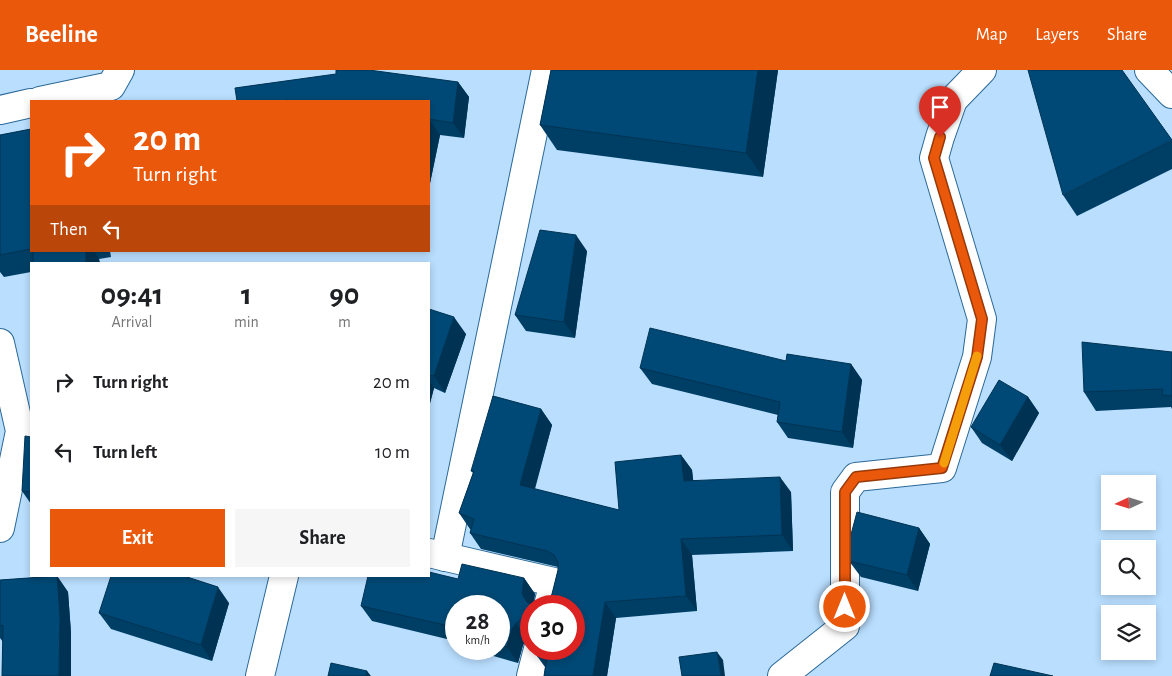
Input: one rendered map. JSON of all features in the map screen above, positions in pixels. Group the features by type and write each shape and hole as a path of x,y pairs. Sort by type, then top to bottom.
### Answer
{"street":[{"path":"45,100 111,86 120,70"},
{"path":"546,70 437,555 554,582 551,595"},
{"path":"782,676 845,626 845,492 856,477 942,468 977,357 982,319 934,158 953,100 982,70"},
{"path":"1150,70 1172,94"},
{"path":"0,110 30,103"},
{"path":"0,343 20,431 0,528"},
{"path":"260,676 284,577"},
{"path":"531,676 535,660"}],"building":[{"path":"336,70 369,70 458,82 453,123 430,119 430,100 237,100 235,88 336,74"},
{"path":"551,70 758,70 746,153 540,125"},
{"path":"1028,70 1122,70 1172,140 1063,195"},
{"path":"30,129 30,249 0,255 0,135"},
{"path":"540,230 576,235 564,322 515,315"},
{"path":"33,252 86,252 86,262 33,262"},
{"path":"430,309 454,317 434,376 430,375"},
{"path":"650,328 786,361 787,354 851,364 842,432 777,422 780,402 640,368"},
{"path":"1082,342 1172,352 1172,396 1162,395 1163,389 1084,392"},
{"path":"999,380 1028,397 1000,445 971,427"},
{"path":"493,396 541,409 520,485 619,510 615,462 681,455 684,481 780,477 782,535 681,539 686,596 605,602 593,676 544,676 547,660 585,660 585,595 552,595 558,570 558,562 554,555 547,551 470,533 474,519 459,513 474,471 471,471"},
{"path":"25,436 30,437 30,492 22,491"},
{"path":"857,512 919,528 907,575 849,561 849,542"},
{"path":"462,564 524,578 522,594 520,595 520,620 512,629 510,636 510,595 445,595 445,625 361,606 368,577 430,577 430,572 458,579"},
{"path":"57,577 60,617 59,676 2,676 3,625 0,626 0,580"},
{"path":"111,577 187,577 218,587 201,645 99,613"},
{"path":"717,652 721,676 682,676 679,657"},
{"path":"331,663 367,671 366,676 328,676"},
{"path":"994,663 1053,676 990,676"}],"slow traffic":[{"path":"944,463 977,356"}],"route":[{"path":"845,607 845,492 856,477 942,468 977,357 982,319 934,158 940,137"}]}
